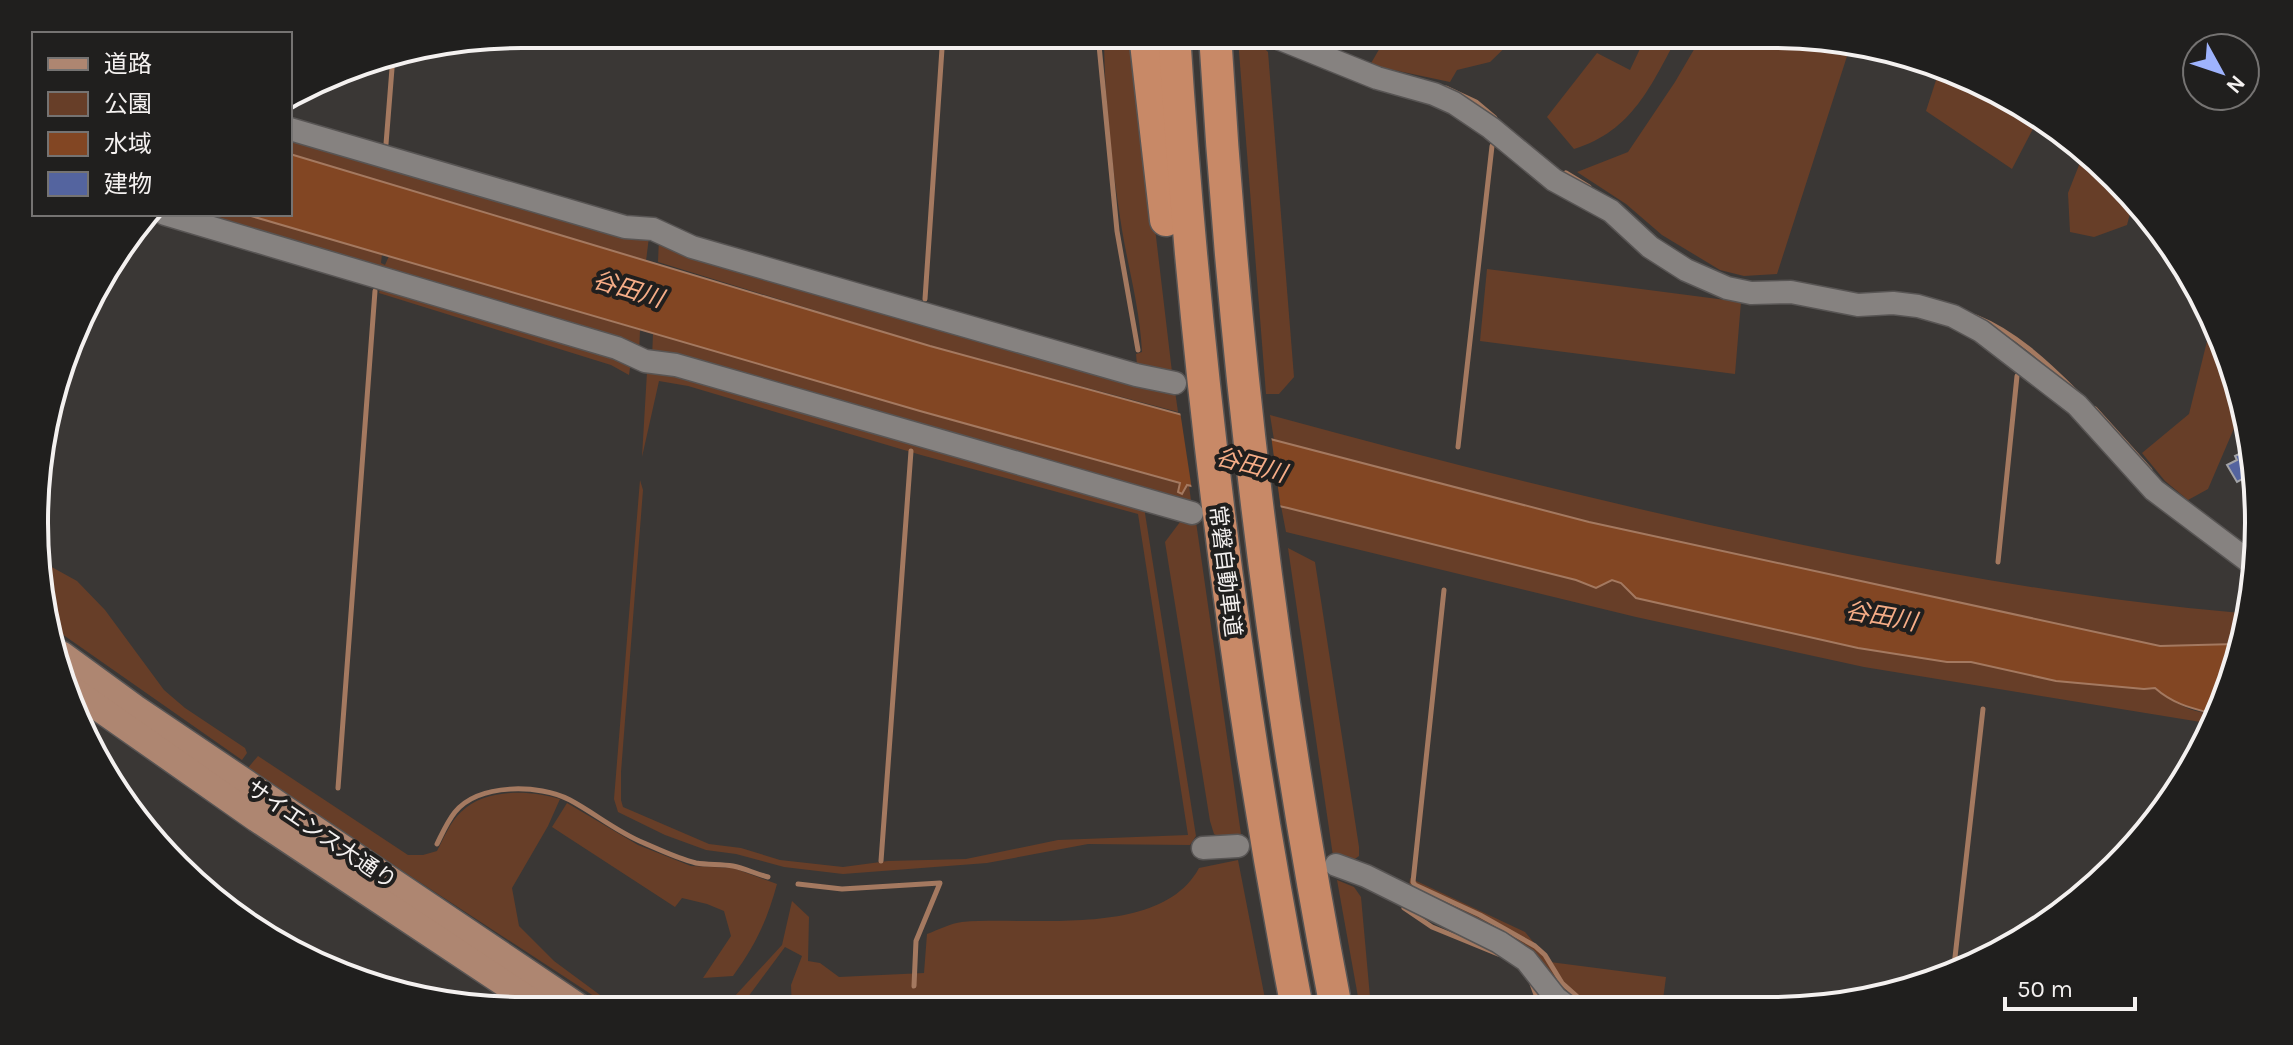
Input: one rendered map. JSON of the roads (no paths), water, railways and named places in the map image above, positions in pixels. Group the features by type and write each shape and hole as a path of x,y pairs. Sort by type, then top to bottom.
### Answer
{"highway":[{"path":"1146,48 1160,175 1190,391"},
{"path":"1175,48 1183,175 1190,391"},
{"name":"常磐自動車道","path":"1216,48 1223,172 1259,522 1303,824 1334,997"},
{"name":"常磐自動車道","path":"1190,391 1295,997"}],"main road":[{"name":"サイエンス大通り","path":"68,659 159,725 564,997"},
{"name":"サイエンス大通り","path":"81,695 257,819 525,997"}],"street":[{"path":"1301,48 1377,78 1454,103 1491,128 1554,180 1611,211 1650,247 1686,270 1727,288 1751,293 1791,292 1858,305 1893,303 1918,306 1953,316 1981,331 2077,405 2154,490 2244,557"},
{"path":"292,130 625,227 653,229 692,247 1190,391"},
{"path":"172,216 617,348 645,361 676,365 1209,504"},
{"path":"1203,848 1238,846"},
{"path":"1336,865 1366,876 1499,942 1526,960 1555,997"}],"water":[{"name":"谷田川","path":"292,155 930,346 1589,522 2160,646 2229,644 2206,712 2176,702 2155,688 2056,681 1971,662 1947,662 1858,648 1636,598 1621,583 1612,580 1596,588 1576,580 1187,485 1182,494 1178,492 1180,483 920,411 251,216 292,216"}],"waterway":[{"path":"925,299 942,48"},
{"path":"1099,48 1117,231 1138,350"},
{"path":"386,144 392,66"},
{"path":"1446,88 1476,102 1495,118"},
{"path":"1458,447 1492,146"},
{"path":"1566,173 1589,187"},
{"path":"338,788 375,291"},
{"path":"1976,317 2017,340 2076,392"},
{"path":"1998,562 2017,376"},
{"path":"2095,409 2150,470"},
{"path":"881,861 911,451"},
{"path":"1444,590 1413,882 1535,946 1545,955 1562,983 1578,997"},
{"path":"1955,960 1983,709"},
{"path":"437,844 452,816 466,803 494,791 526,789 570,800 625,834 676,857 696,863 733,866 768,877"},
{"path":"798,884 842,889 940,883 916,941 914,986"},
{"path":"1404,908 1432,927 1498,954"},
{"path":"1532,984 1538,997"}]}
